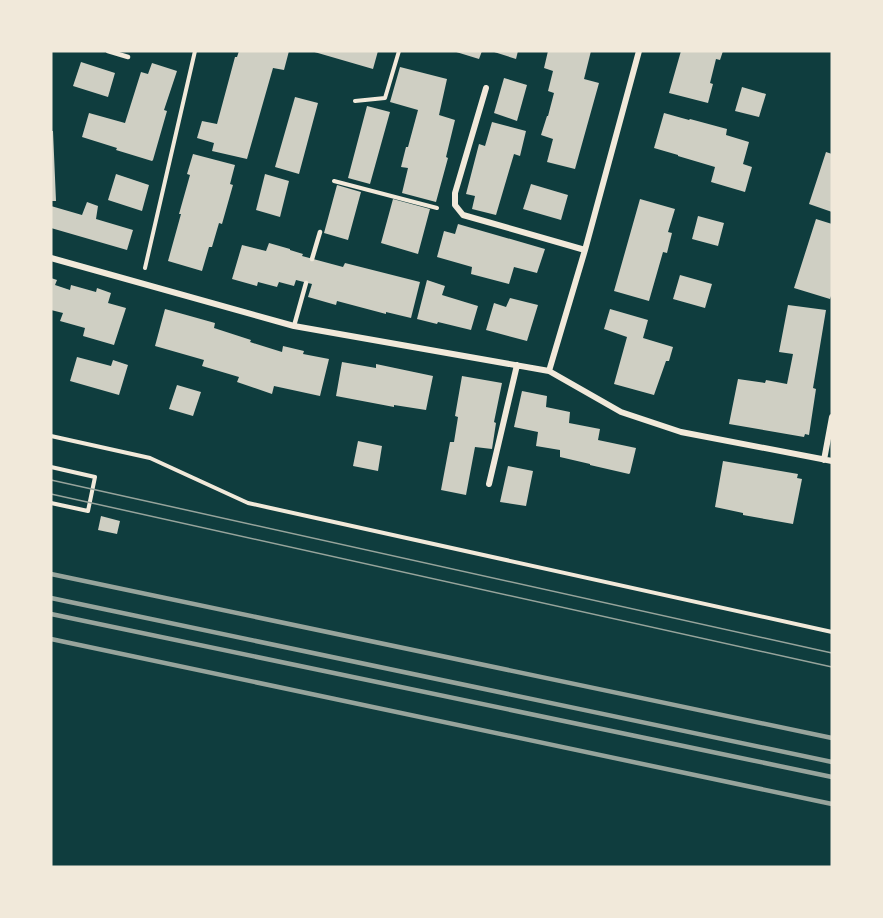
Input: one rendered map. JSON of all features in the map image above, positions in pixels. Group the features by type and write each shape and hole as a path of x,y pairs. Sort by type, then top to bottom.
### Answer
{"street":[{"path":"549,371 585,250 639,51"},
{"path":"486,88 455,193 455,205 458,210 463,215 585,250"},
{"path":"51,258 294,326 549,371 621,412 681,432 832,461"},
{"path":"489,484 517,365"},
{"path":"824,460 832,417"}],"lane":[{"path":"108,51 128,57"},
{"path":"312,259 320,232"},
{"path":"294,326 306,283"}],"path":[{"path":"141,283 195,51"},
{"path":"356,101 385,98 399,51"},
{"path":"334,181 438,208 458,210"},
{"path":"51,436 150,458 248,503 832,632"},
{"path":"51,467 95,477 88,511 51,502"}],"building":[{"path":"239,51 289,51 284,70 273,68 247,159 212,151 214,143 197,138 202,121 217,124 235,57"},
{"path":"311,51 378,51 373,69"},
{"path":"453,51 482,51 479,59"},
{"path":"491,51 518,51 516,59"},
{"path":"548,51 591,51 584,79 599,83 575,169 547,162 553,139 541,135 554,93 548,91 553,71 544,68"},
{"path":"681,51 723,51 720,60 716,59 708,103 669,93"},
{"path":"81,62 115,73 108,97 73,86"},
{"path":"152,63 177,71 164,110 167,111 153,160 116,150 117,148 82,137 89,113 125,123 141,72 148,74"},
{"path":"400,67 447,79 439,115 455,120 436,202 402,193 408,168 401,167 418,110 390,102"},
{"path":"504,78 527,85 517,121 494,113"},
{"path":"742,87 766,94 759,117 735,111"},
{"path":"295,97 318,103 299,174 275,167"},
{"path":"367,106 390,112 370,184 348,178"},
{"path":"664,113 727,129 726,135 749,142 743,164 752,167 745,192 711,182 715,167 654,148"},
{"path":"492,122 526,131 520,156 514,154 496,215 472,209 475,196 466,194 479,144 485,146"},
{"path":"51,131 53,131 56,201 51,201"},
{"path":"826,152 832,154 832,212 809,204"},
{"path":"193,154 235,165 230,184 233,185 222,224 219,223 202,271 168,261 181,214 179,214 190,175 187,174"},
{"path":"116,174 149,185 142,211 108,200"},
{"path":"265,174 289,181 280,217 256,210"},
{"path":"531,184 568,195 561,220 523,209"},
{"path":"337,185 361,192 348,240 324,233"},
{"path":"393,199 430,209 418,254 381,243"},
{"path":"640,199 675,209 668,232 672,233 667,253 663,252 649,301 614,291"},
{"path":"87,202 98,206 96,219 133,230 127,250 51,228 51,206 82,215"},
{"path":"698,216 724,223 718,246 692,239"},
{"path":"816,219 832,224 832,293 830,299 794,288"},
{"path":"458,224 545,249 537,273 514,267 509,284 471,274 472,267 437,257 444,231 455,234"},
{"path":"269,243 303,254 302,256 343,267 345,263 420,282 411,318 337,301 336,305 308,297 312,284 296,280 294,286 279,282 277,287 258,282 257,286 232,279 242,245 266,251"},
{"path":"680,275 712,284 705,308 673,299"},
{"path":"51,278 57,280 55,285 70,290 71,285 96,292 97,288 111,293 108,303 126,308 114,345 83,336 85,328 60,321 63,313 51,310"},
{"path":"427,280 445,286 442,295 478,306 471,330 417,319"},
{"path":"510,298 538,305 527,341 486,330 494,303 506,307"},
{"path":"788,305 826,310 813,388 816,389 809,435 805,434 804,437 729,424 738,379 765,383 766,380 787,384 793,354 779,352"},
{"path":"165,309 215,323 214,328 282,352 283,346 304,351 303,354 329,359 320,396 274,386 272,394 237,382 239,377 202,366 204,360 155,346"},
{"path":"610,309 648,320 643,338 673,347 654,395 614,384 627,337 604,329"},
{"path":"77,357 111,366 113,360 128,365 119,395 70,381"},
{"path":"342,362 376,368 376,364 433,376 426,410 394,405 394,407 336,396"},
{"path":"462,376 502,383 494,422 496,423 492,449 475,447 466,495 441,490 450,442 454,442 458,417 455,416"},
{"path":"177,385 201,392 193,416 169,409"},
{"path":"522,391 547,396 546,407 570,412 569,423 600,429 598,440 636,448 630,473 560,457 560,450 536,446 538,432 514,427"},
{"path":"358,441 382,446 378,471 353,466"},
{"path":"723,461 798,474 797,478 802,479 793,524 743,515 743,513 715,507"},
{"path":"508,466 533,471 526,506 500,502"},
{"path":"101,516 120,521 117,534 98,530"}],"tram line":[{"path":"51,480 832,653"},
{"path":"51,494 832,667"}],"railway":[{"path":"51,574 832,738"},
{"path":"51,598 832,762"},
{"path":"51,614 832,777"},
{"path":"51,639 832,804"}]}
